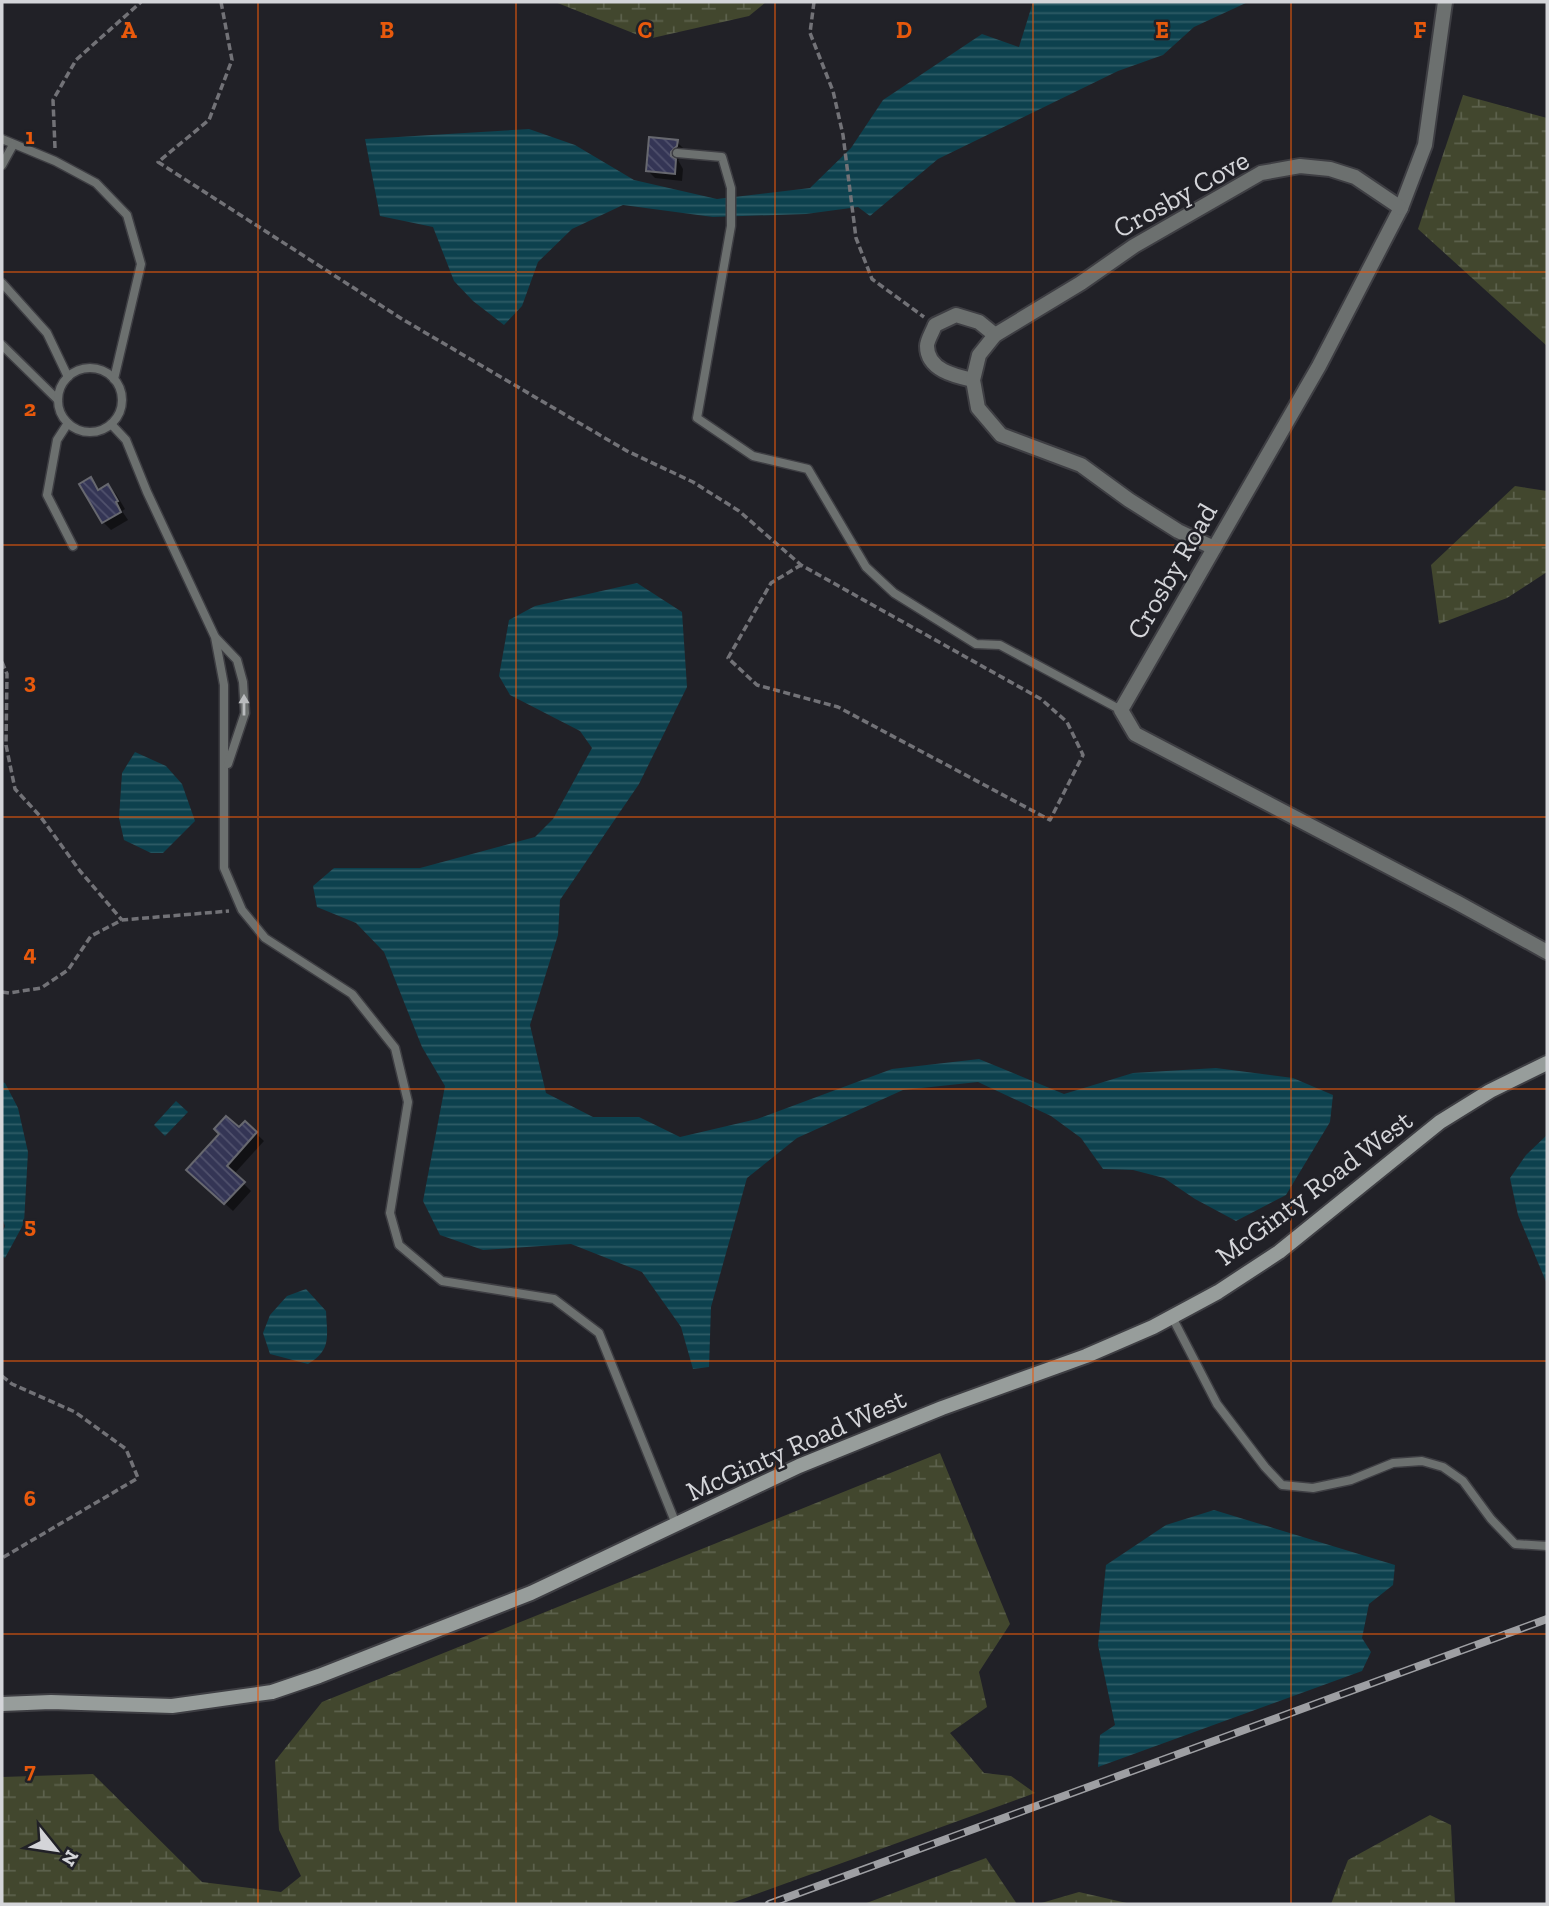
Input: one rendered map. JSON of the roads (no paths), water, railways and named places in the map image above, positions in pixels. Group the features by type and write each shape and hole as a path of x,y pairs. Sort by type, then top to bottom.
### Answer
{"main road":[{"name":"McGinty Road West","path":"2,1704 51,1702 172,1706 272,1692 531,1593 799,1466 942,1408 1086,1356 1172,1317 1218,1292 1279,1252 1440,1122 1490,1091 1547,1063"}],"street":[{"name":"Crosby Road","path":"1121,710 1319,366 1401,208 1425,145 1445,2"},
{"name":"Crosby Cove","path":"973,380 979,355 995,335 1081,283 1134,246 1261,173 1300,166 1330,170 1355,177 1401,208"},
{"path":"995,335 979,322 956,315 935,325 927,346 933,363 950,374 973,380 978,408 1001,435 1081,465 1168,525 1214,548"},
{"path":"1121,710 1135,734 1547,952"}],"lane":[{"path":"2,139 55,161 96,183 127,215 141,264 114,379"},
{"path":"2,165 13,145"},
{"path":"677,153 722,157 731,188 731,226 697,418 754,456 808,469 866,567 894,593 976,644 1000,645 1121,710"},
{"path":"2,283 47,333 68,377"},
{"path":"2,345 58,400"},
{"path":"92,368 104,371 114,379 121,390 122,402 119,415 111,425 89,432 68,424 61,413 58,400 61,387 68,377 79,370 92,368"},
{"path":"46,388 61,387"},
{"path":"68,424 57,440 47,495 73,546"},
{"path":"111,425 126,440 147,492 215,636 225,685 224,868 242,910 265,938 352,994 395,1048 408,1102 390,1213 399,1245 442,1281 554,1299 599,1333 676,1524"},
{"path":"215,636 237,660 243,682 245,713 226,770"},
{"path":"1172,1317 1217,1404 1265,1468 1283,1485 1313,1488 1351,1480 1393,1463 1422,1461 1443,1467 1463,1481 1491,1519 1516,1544 1547,1546"}],"water":[{"path":"1033,2 1248,2 1194,27 1163,55 1118,71 938,159 870,216 858,207 806,214 713,217 623,205 572,229 538,262 522,306 504,325 473,301 454,281 433,227 380,216 365,139 529,129 575,145 634,180 717,199 810,188 851,148 883,100 982,34 1019,47"},
{"path":"637,583 682,612 687,687 639,784 560,900 558,935 530,1025 546,1093 593,1117 639,1117 680,1137 757,1119 892,1069 979,1059 1064,1094 1133,1073 1216,1068 1293,1078 1333,1095 1330,1122 1286,1195 1236,1221 1195,1199 1164,1178 1133,1170 1103,1169 1081,1138 1051,1116 978,1082 903,1090 797,1138 747,1178 711,1307 709,1367 693,1369 681,1327 642,1272 571,1244 483,1250 440,1235 423,1201 445,1086 422,1047 384,952 356,923 317,907 313,886 334,868 420,868 535,837 553,819 592,748 580,731 510,695 499,676 509,620 535,606"},
{"path":"135,752 166,766 182,784 195,821 163,853 151,853 124,840 119,818 122,773"},
{"path":"2,1082 18,1108 28,1152 24,1223 5,1258 2,1256 2,1233 5,1226 2,1218"},
{"path":"176,1101 188,1112 165,1136 154,1125"},
{"path":"1547,1135 1547,1284 1518,1215 1510,1178 1526,1155"},
{"path":"306,1289 326,1311 327,1328 325,1348 308,1364 270,1354 263,1333 270,1315 287,1296"},
{"path":"1214,1510 1395,1565 1393,1585 1369,1604 1362,1638 1371,1652 1362,1671 1098,1767 1100,1735 1115,1725 1098,1645 1106,1565 1166,1525"}],"railway":[{"path":"769,1904 1547,1619"}]}
